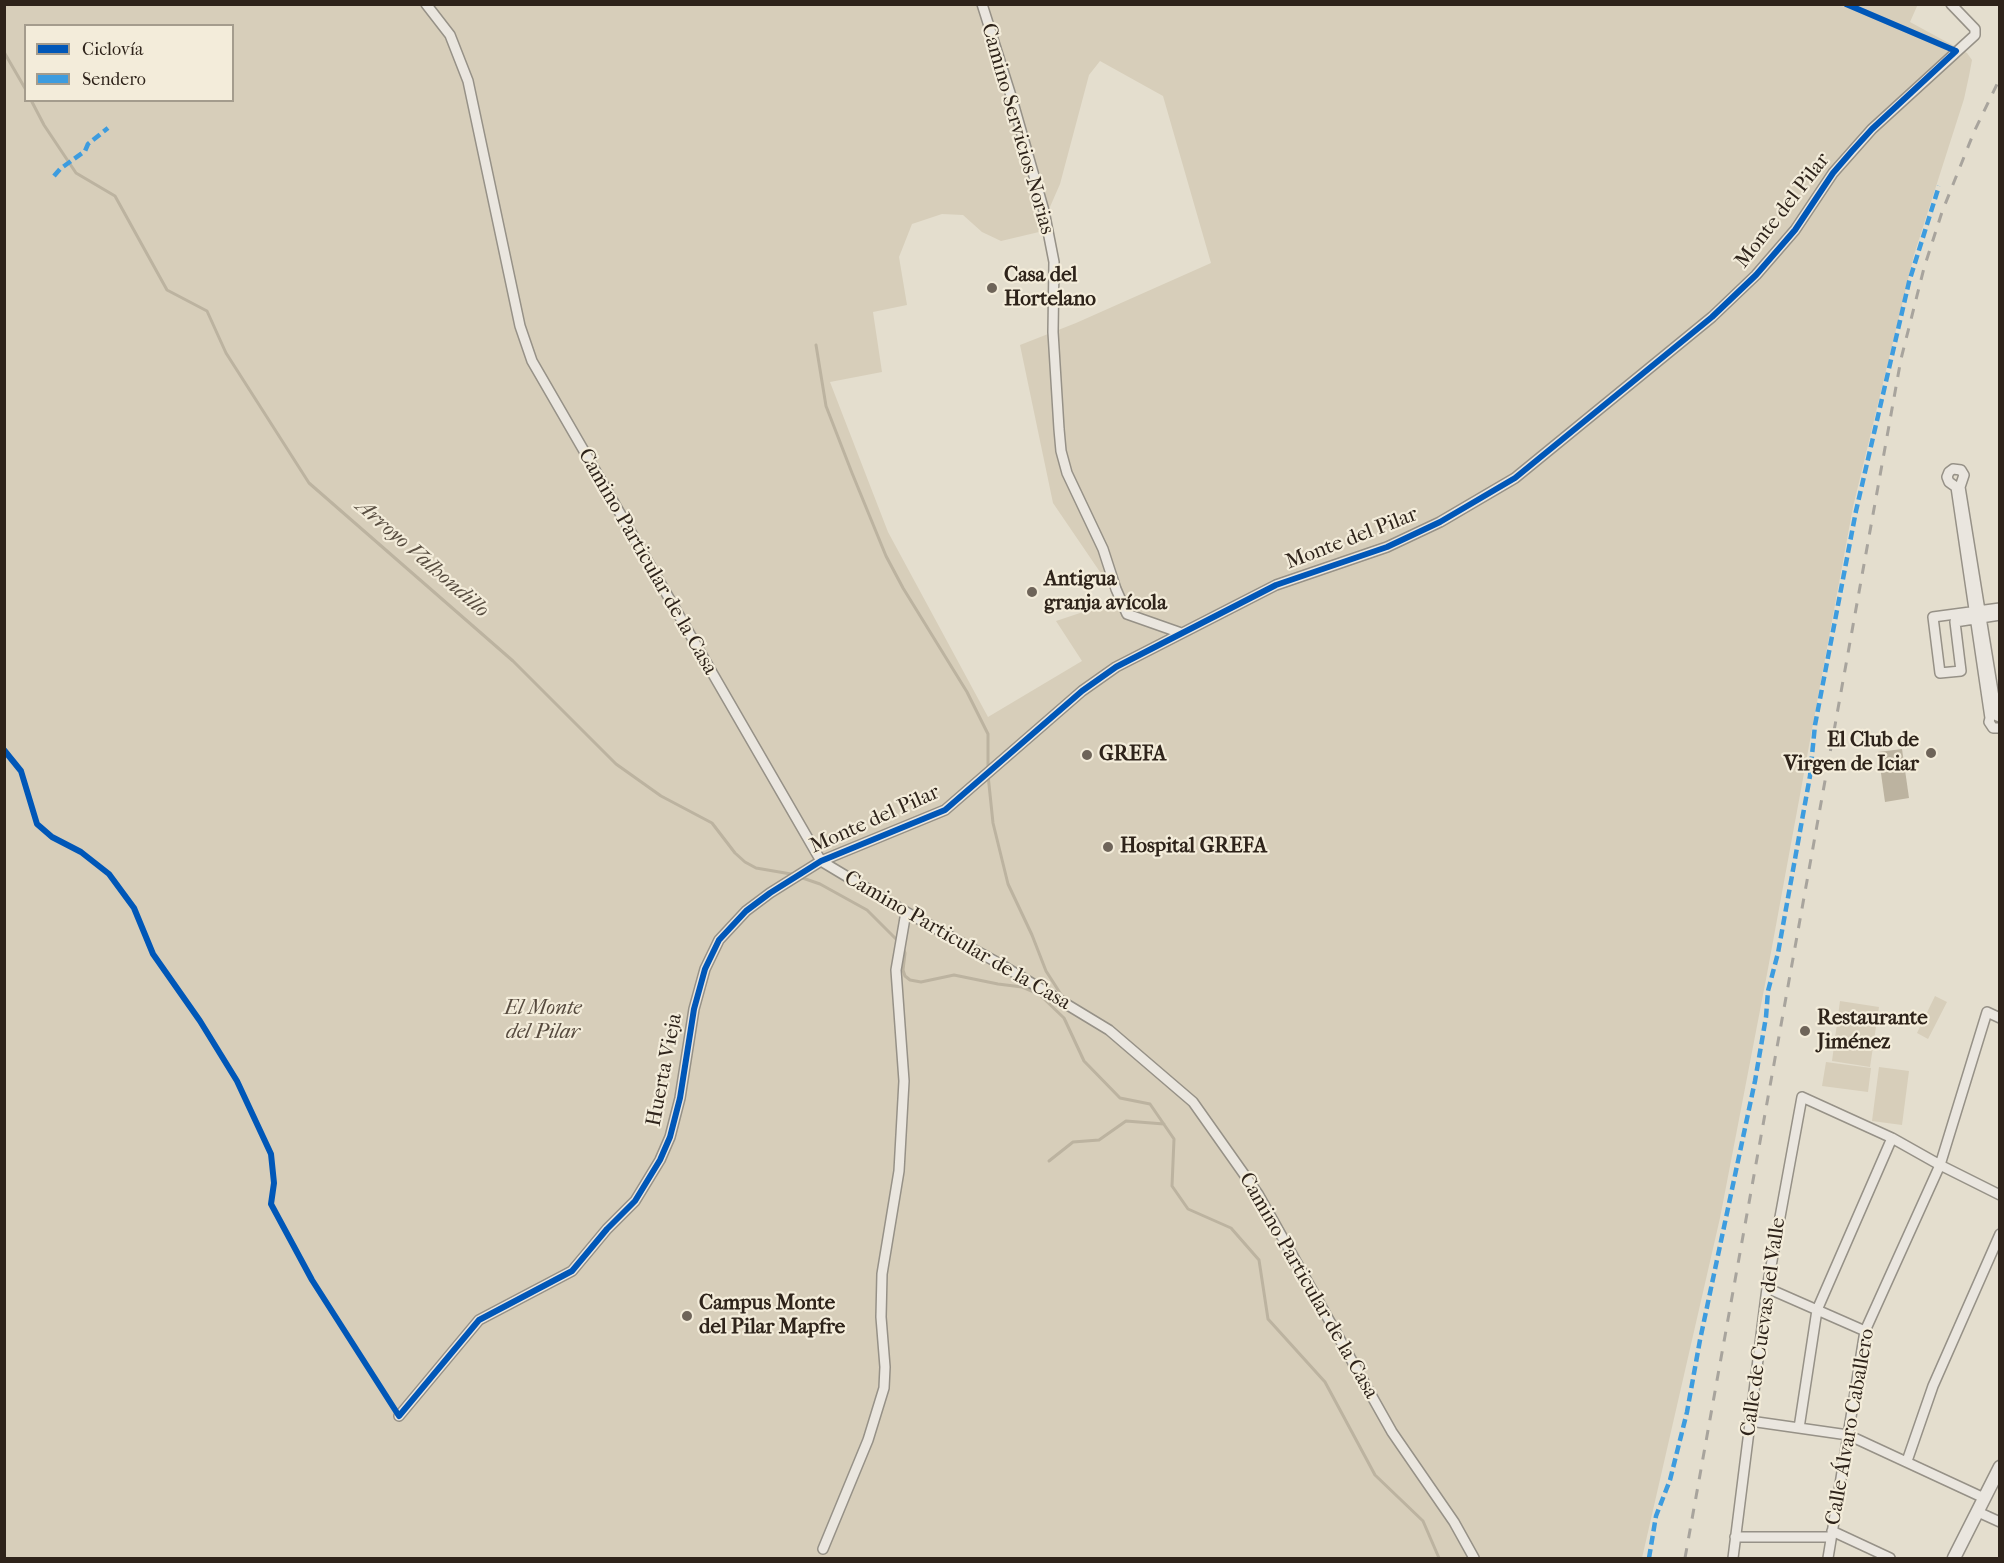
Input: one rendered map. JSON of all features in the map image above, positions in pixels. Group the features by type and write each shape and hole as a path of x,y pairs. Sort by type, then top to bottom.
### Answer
{"street":[{"name":"Camino Particular de la Casa","path":"426,4 450,35 468,81 520,326 532,361 821,861 1109,1030 1193,1102 1258,1194 1392,1432 1454,1522 1474,1558"},
{"name":"Camino Servicios Norias","path":"982,4 1044,211 1054,262 1053,332 1060,451 1067,473 1103,549 1127,614 1181,633"},
{"name":"Monte del Pilar","path":"771,893 821,861 945,810 1082,691 1116,667 1276,585 1387,547 1440,522 1515,478 1712,317 1756,274 1794,230 1833,173 1852,151 1872,129 1976,32 1951,4"},
{"path":"2000,717 1997,716 1978,615 1956,487 1947,477 1953,469 1961,470 1964,475 1960,487 1978,615 1989,724 1993,728 2000,728"},
{"path":"2000,608 1978,615 1955,622 1961,671 1940,674 1933,617 1978,615 2000,615"},
{"name":"Huerta Vieja","path":"399,1416 479,1320 572,1271 607,1229 635,1201 660,1160 670,1137 680,1098 694,1009 705,969 719,940 746,911 771,893"},
{"path":"823,1549 868,1440 884,1388 882,1274 900,1171 904,1081 896,970 906,912"},
{"name":"Calle Álvaro Caballero","path":"1828,1558 1865,1331 1940,1166 1987,1012 2000,1018"},
{"name":"Calle de Cuevas del Valle","path":"1733,1558 1767,1288 1802,1097 1892,1138"},
{"path":"1799,1428 1817,1310 1892,1138 1940,1166 2000,1195"},
{"path":"1906,1461 1933,1386 2000,1234"},
{"path":"1767,1288 1865,1331"},
{"path":"1750,1421 1848,1436 1984,1498"},
{"path":"1954,1558 2000,1467"},
{"path":"1978,1512 2000,1522"},
{"path":"1735,1537 1832,1534 1890,1558"}],"green space":[{"name":"El Monte del Pilar","path":"1918,4 1910,22 1967,53 1972,60 1964,99 1914,255 1853,507 1720,1218 1642,1558 5,1558 5,5","holes":["1100,61 1163,96 1211,263 1076,323 1020,345 1053,503 1115,594 1121,607 1086,611 1056,621 1082,661 988,717 888,532 830,382 882,372 873,312 907,305 899,257 912,224 942,214 963,215 982,232 1001,241 1039,232 1060,184 1089,75"]},
{"path":"1935,996 1947,1002 1928,1039 1917,1033"},
{"path":"1840,1001 1879,1007 1870,1067 1832,1061"},
{"path":"1826,1062 1871,1068 1868,1092 1822,1086"},
{"path":"1879,1067 1909,1071 1902,1125 1872,1121"}],"shaded area":[{"path":"1902,749 1909,798 1885,802 1878,752"}],"waterway":[{"name":"Arroyo Valhondillo","path":"4,52 24,87"},
{"name":"Arroyo Valhondillo","path":"32,102 44,125 76,173 115,196 167,290 207,311 226,353 309,483 513,661 616,764 661,796 712,823 735,853 745,862 756,868 791,874 820,884 867,910 896,939"},
{"path":"816,345 826,406 852,473 886,556 967,692 988,734 988,768"},
{"path":"988,775 993,823 1008,884 1046,971 1062,996"},
{"name":"Arroyo Valhondillo","path":"903,948 905,953 903,970 905,976 910,980 921,982 954,975 1022,987 1039,994 1064,1018 1084,1061 1120,1098 1150,1104 1174,1139 1172,1186 1188,1209 1231,1228 1259,1260 1268,1319 1325,1382 1375,1475 1423,1521 1439,1558"},
{"path":"1049,1161 1073,1142 1099,1140 1126,1121 1164,1124"}],"railway":[{"path":"1685,1558 1901,359 1924,268 1942,212 1974,132 2000,78"}],"marked path":[{"path":"54,176 85,151 88,144 108,128"},
{"path":"1649,1558 1656,1516 1670,1480 1687,1412 1755,1081 1768,991 1778,953 1810,776 1815,725 1856,511 1909,282 1939,186"}],"cycle path":[{"path":"4,750 21,771 37,824 52,837 81,852 109,874 134,908 153,954 200,1021 237,1081 271,1154 274,1183 271,1204 312,1280 399,1416 479,1320 572,1271 607,1229 635,1201 660,1160 670,1137 680,1098 694,1009 705,969 719,940 746,911 821,861 945,810 1082,691 1116,667 1276,585 1387,547 1440,522 1515,478 1712,317 1756,275 1795,230 1833,173 1852,151 1872,129 1956,51 1846,4"}],"place":[{"name":"Casa del Hortelano","path":"992,288"},
{"name":"Antigua granja avícola","path":"1032,592"},
{"name":"El Club de Virgen de Iciar","path":"1931,753"},
{"name":"GREFA","path":"1087,755"},
{"name":"Hospital GREFA","path":"1108,847"},
{"name":"Restaurante Jiménez","path":"1805,1031"},
{"name":"Campus Monte del Pilar Mapfre","path":"687,1316"}]}
